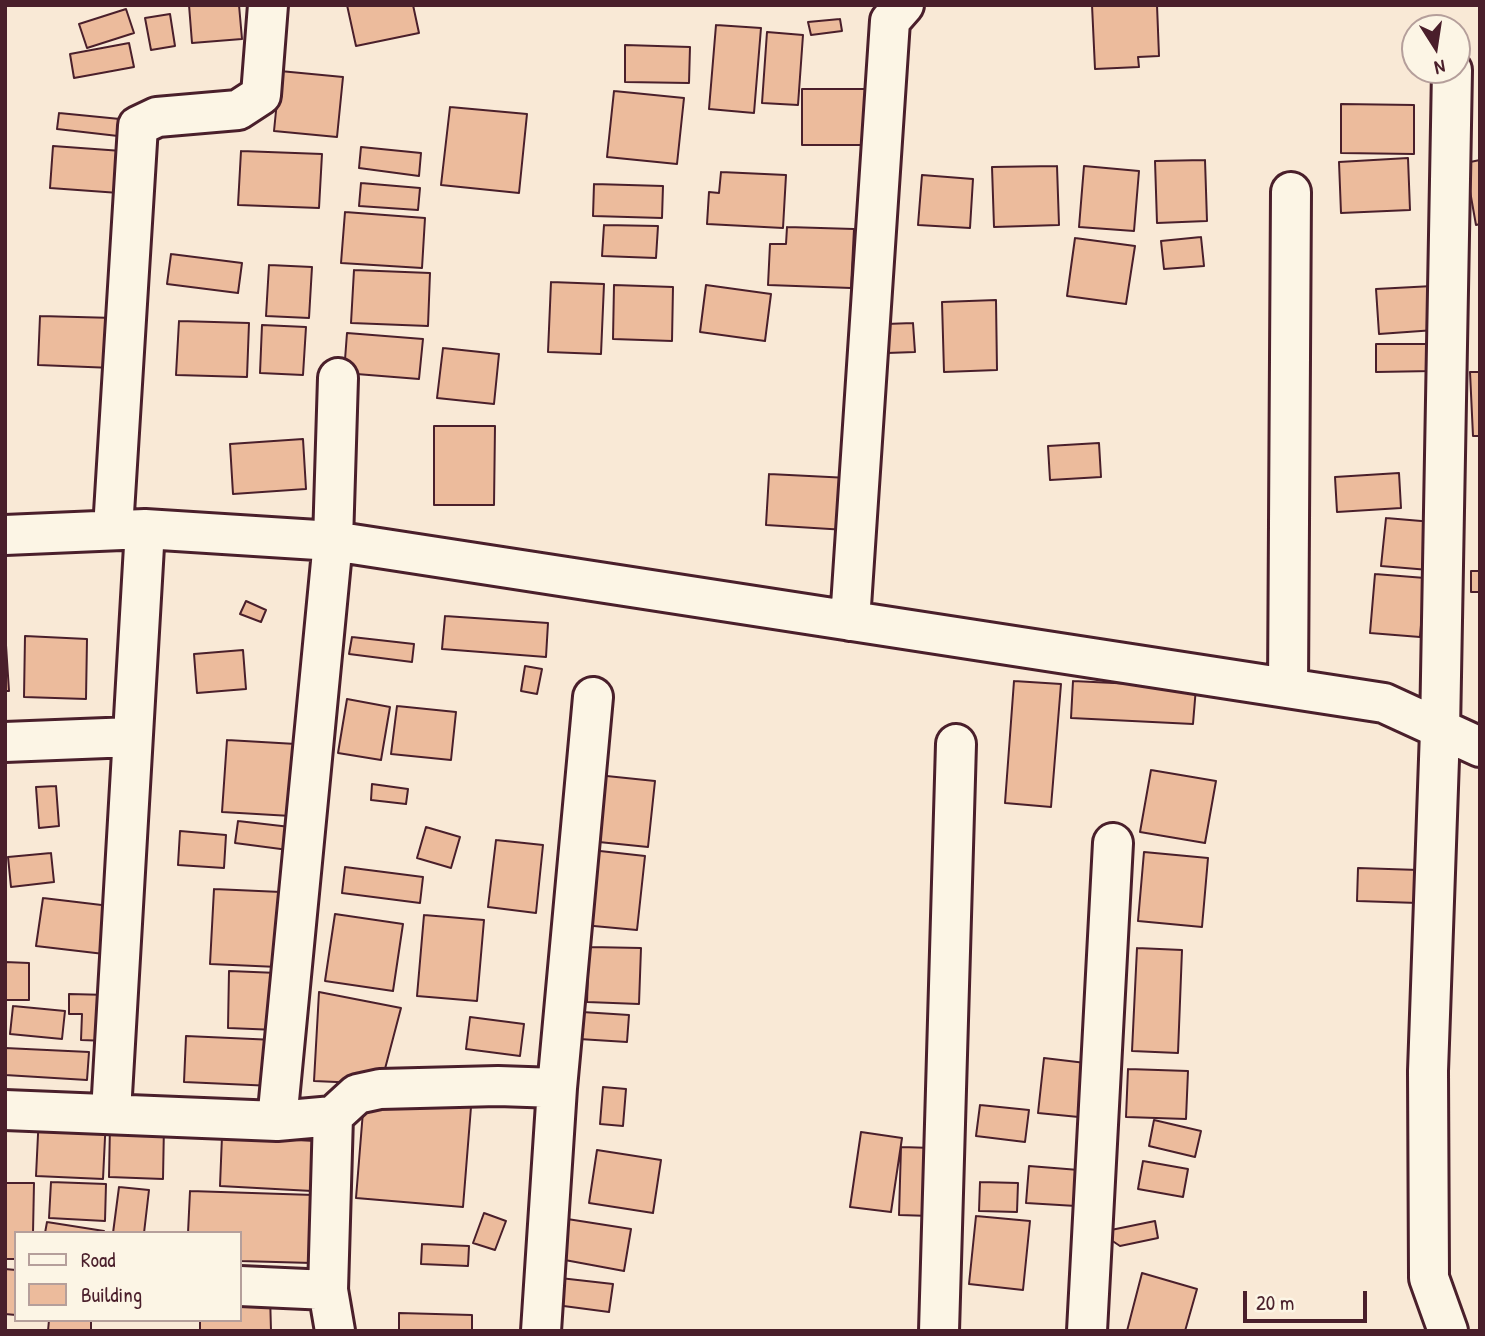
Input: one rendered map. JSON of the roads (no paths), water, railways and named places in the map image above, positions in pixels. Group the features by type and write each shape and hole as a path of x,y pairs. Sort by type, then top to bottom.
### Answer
{"street":[{"path":"111,1112 132,737 129,529 138,126 158,117 238,110 261,95 268,5"},
{"path":"850,621 890,21 904,5"},
{"path":"1448,1331 1429,1278 1428,1072 1440,731 1452,84"},
{"path":"1288,688 1291,192"},
{"path":"276,1121 334,541 338,378"},
{"path":"5,535 129,529 334,541 1384,703 1440,731 1480,747"},
{"path":"541,1331 557,1088 593,696"},
{"path":"5,742 132,737"},
{"path":"939,1331 956,744"},
{"path":"1087,1331 1113,843"},
{"path":"5,1110 111,1112 276,1121 333,1116 357,1094 380,1089 498,1086 557,1088"},
{"path":"333,1116 328,1290 335,1331"},
{"path":"242,1286 328,1290"}]}
